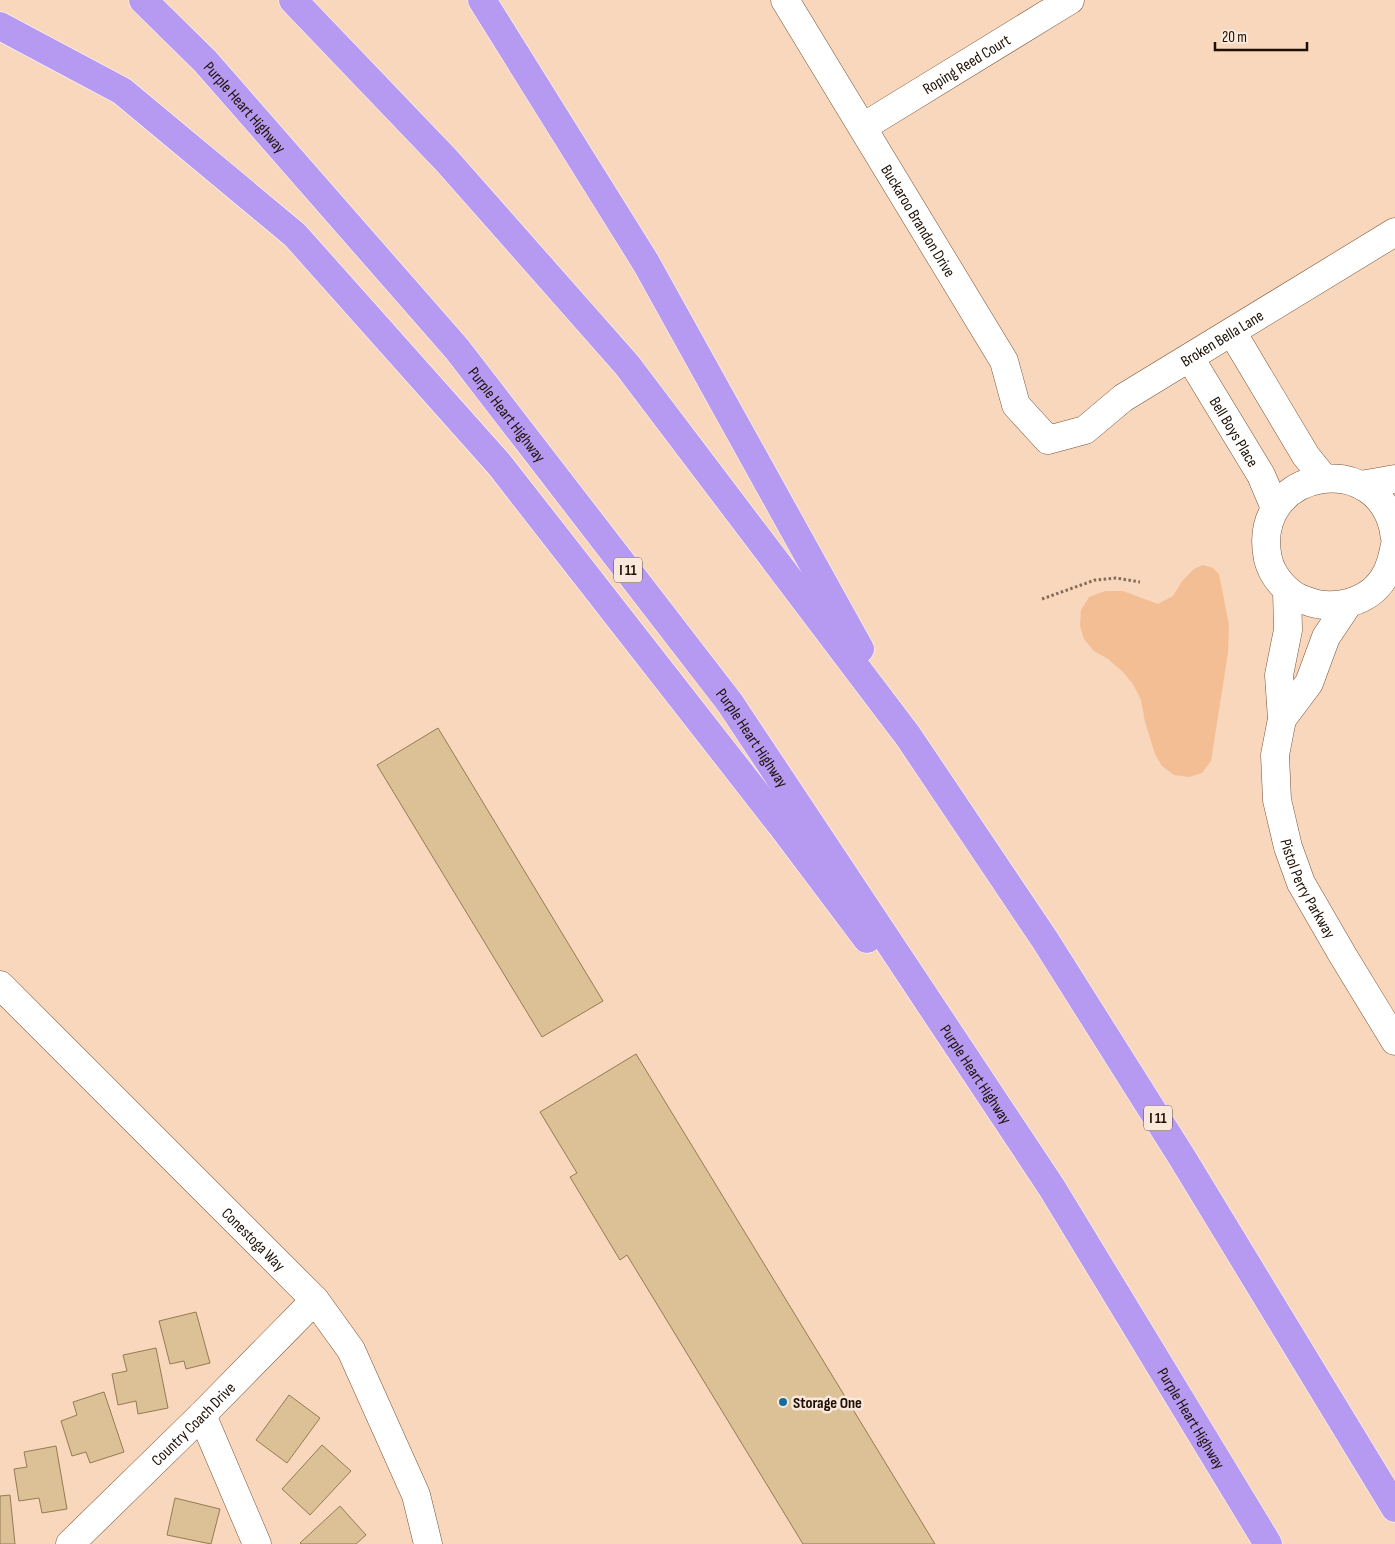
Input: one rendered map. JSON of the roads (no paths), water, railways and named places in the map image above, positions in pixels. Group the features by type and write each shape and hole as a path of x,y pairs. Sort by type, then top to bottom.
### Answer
{"highway":[{"name":"Purple Heart Highway","path":"143,0 205,61 457,349 730,703 1052,1188 1268,1544"},
{"name":"I 11","path":"293,0 447,161 627,366 908,736 1045,940 1183,1158 1395,1508"},
{"path":"482,0 646,263 908,736"},
{"path":"0,26 122,91 295,235 499,464 781,825 1052,1188"}],"street":[{"name":"Buckaroo Brandon Drive","path":"785,0 1004,361 1016,405 1048,440"},
{"name":"Roping Reed Court","path":"863,127 1070,0"},
{"name":"Broken Bella Lane","path":"1048,440 1085,430 1123,398 1395,232"},
{"path":"1232,332 1306,456 1323,477"},
{"name":"Bell Boys Place","path":"1190,358 1261,475 1275,508"},
{"path":"1395,538 1391,521 1380,500 1361,485 1337,478 1323,477 1306,482 1290,491 1275,508 1266,531 1266,548 1269,564 1276,578 1287,590 1300,599 1314,604 1332,606 1348,604 1362,598 1375,588 1385,576 1392,561 1395,545"},
{"path":"1361,485 1395,479"},
{"name":"Pistol Perry Parkway","path":"1287,590 1288,630 1278,675 1282,719 1274,755 1277,800 1288,847 1301,883 1395,1041"},
{"name":"Pistol Perry Parkway","path":"1282,719 1309,683 1326,637 1348,604"},
{"name":"Conestoga Way","path":"0,985 315,1300 351,1350 416,1495 428,1544"},
{"name":"Country Coach Drive","path":"70,1544 202,1415 315,1300"},
{"path":"202,1415 257,1544"}],"place":[{"name":"Storage One","path":"783,1402"}]}
